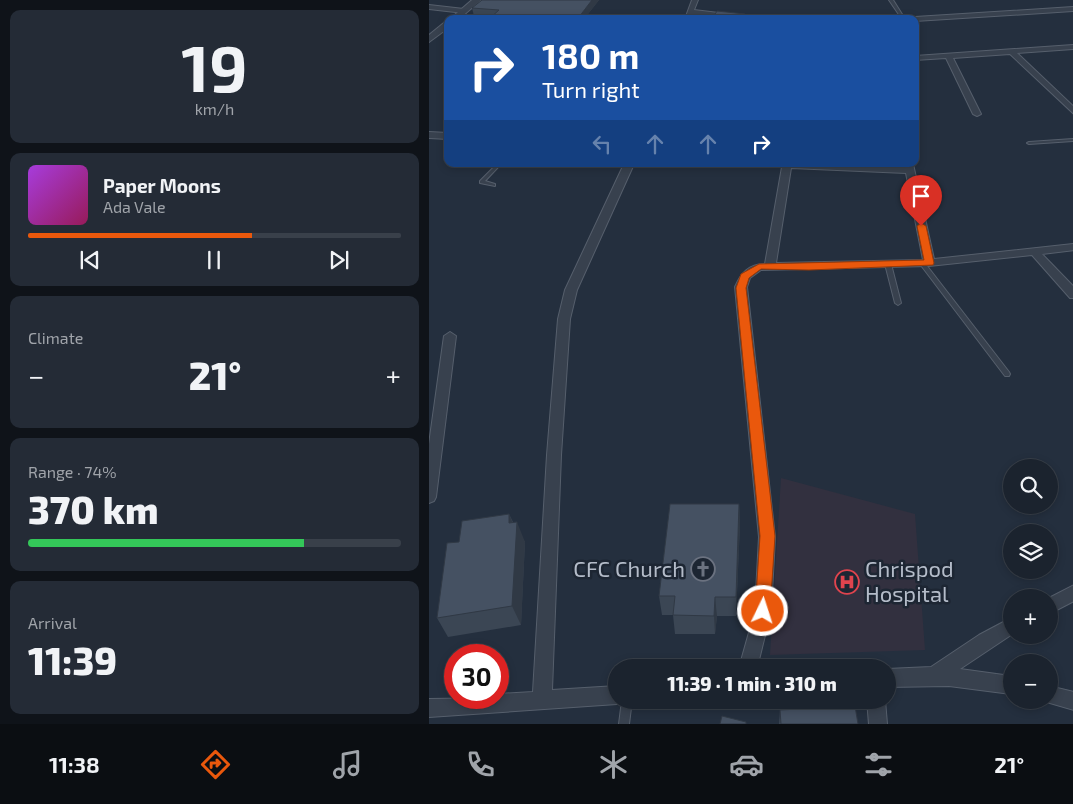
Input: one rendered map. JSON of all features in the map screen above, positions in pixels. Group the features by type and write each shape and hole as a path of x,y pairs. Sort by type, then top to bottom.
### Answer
{"street":[{"path":"459,15 477,0"},
{"path":"690,15 695,0"},
{"path":"1061,0 1073,9"},
{"path":"429,7 464,11"},
{"path":"919,19 1073,9"},
{"path":"692,12 723,15"},
{"path":"430,36 444,27"},
{"path":"919,58 1073,46"},
{"path":"1011,51 1073,112"},
{"path":"948,55 977,114"},
{"path":"429,135 444,136"},
{"path":"542,700 554,455 565,318 574,283 628,167"},
{"path":"770,266 787,167"},
{"path":"910,167 925,263"},
{"path":"750,659 763,611 767,536 741,288 745,276 750,271 759,267 770,266 809,267 925,263 1073,247"},
{"path":"1035,252 1073,295"},
{"path":"429,497 450,336"},
{"path":"1058,601 1073,592"},
{"path":"933,677 1003,631"},
{"path":"896,677 912,676 985,680 1003,683"},
{"path":"429,708 608,696"},
{"path":"1058,697 1073,701"},
{"path":"877,709 878,724"}],"lane":[{"path":"891,0 901,15"},
{"path":"1029,143 1073,140"},
{"path":"493,185 482,182 496,167"},
{"path":"925,263 1007,374"},
{"path":"888,264 899,302"},
{"path":"624,724 626,709"}],"shaded area":[{"name":"Chrispod Hospital","path":"781,478 915,514 925,650 770,655"}],"building":[{"path":"482,0 592,0 581,15 493,15 499,10 472,8"},
{"path":"717,11 745,14 745,15 714,15"},
{"name":"CFC Church","path":"670,504 739,504 736,597 715,597 714,616 673,615 675,596 659,596"},
{"path":"509,514 509,523 517,522 512,606 437,618 447,543 459,542 462,521"},
{"path":"856,709 858,724 781,724 780,710"},
{"path":"722,716 746,722 746,724 720,724"}],"place":[{"name":"CFC Church","path":"703,569"},
{"name":"Chrispod Hospital","path":"847,582"}],"route":[{"path":"763,611 767,536 741,288 745,276 750,271 759,267 770,266 809,267 929,263 921,226"}]}
